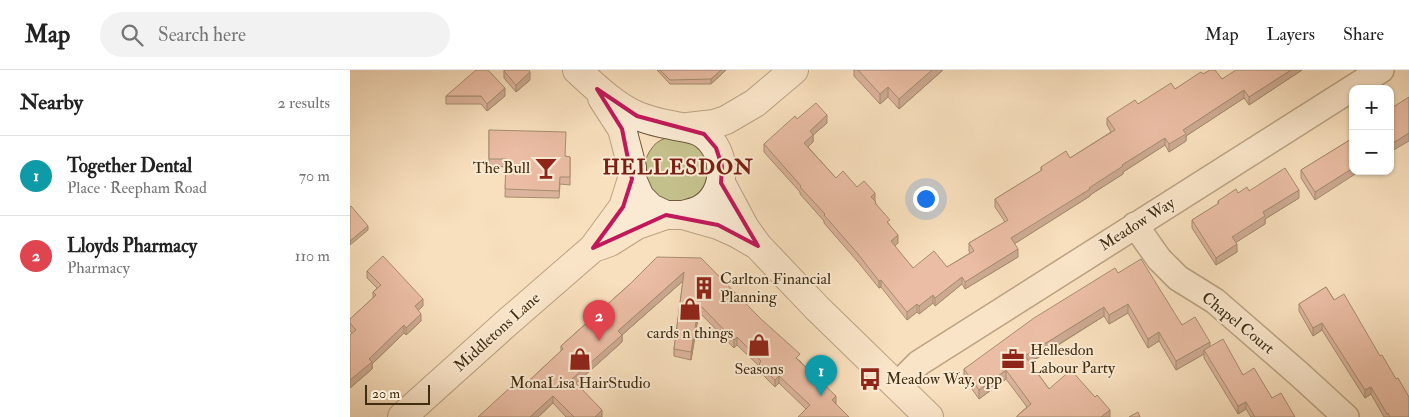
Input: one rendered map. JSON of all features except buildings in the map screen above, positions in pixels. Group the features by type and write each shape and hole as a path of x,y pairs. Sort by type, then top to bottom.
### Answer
{"street":[{"path":"577,70 597,89 637,116 704,134 716,148 721,174 745,228 758,246 817,308 929,417"},
{"path":"632,173 635,153 643,140 654,132 680,126 714,124 726,120 755,103 794,70"},
{"name":"Meadow Way","path":"897,385 919,363 1382,70"},
{"path":"597,89 622,129 632,173 640,197 651,208 718,225 758,246"},
{"path":"675,215 702,208 713,198 736,132 755,103"},
{"name":"Middletons Lane","path":"402,417 593,248 623,208 632,173"},
{"name":"Middletons Lane","path":"593,248 610,242 636,226 675,215"},
{"name":"Chapel Court","path":"1135,225 1159,259 1178,278 1215,301 1346,417"}],"highlighted area":[{"path":"597,89 637,116 704,134 716,148 722,166 721,183 758,246 718,225 666,215 593,248 623,207 632,179 622,129"}],"shaded area":[{"path":"675,135 688,136 708,153 711,179 696,197 682,203 666,200 658,196 647,182 645,174 647,156 654,145"}],"place":[{"name":"The Bull","path":"546,168"},
{"name":"Carlton Financial Planning","path":"704,288"},
{"name":"cards n things","path":"690,309"},
{"name":"Lloyds Pharmacy","path":"599,341"},
{"name":"Seasons","path":"759,345"},
{"name":"MonaLisa HairStudio","path":"580,359"},
{"name":"Hellesdon Labour Party","path":"1013,359"},
{"name":"Meadow Way, opp","path":"870,379"},
{"name":"Together Dental","path":"821,396"}],"district":[{"name":"HELLESDON","path":"678,167"}]}
